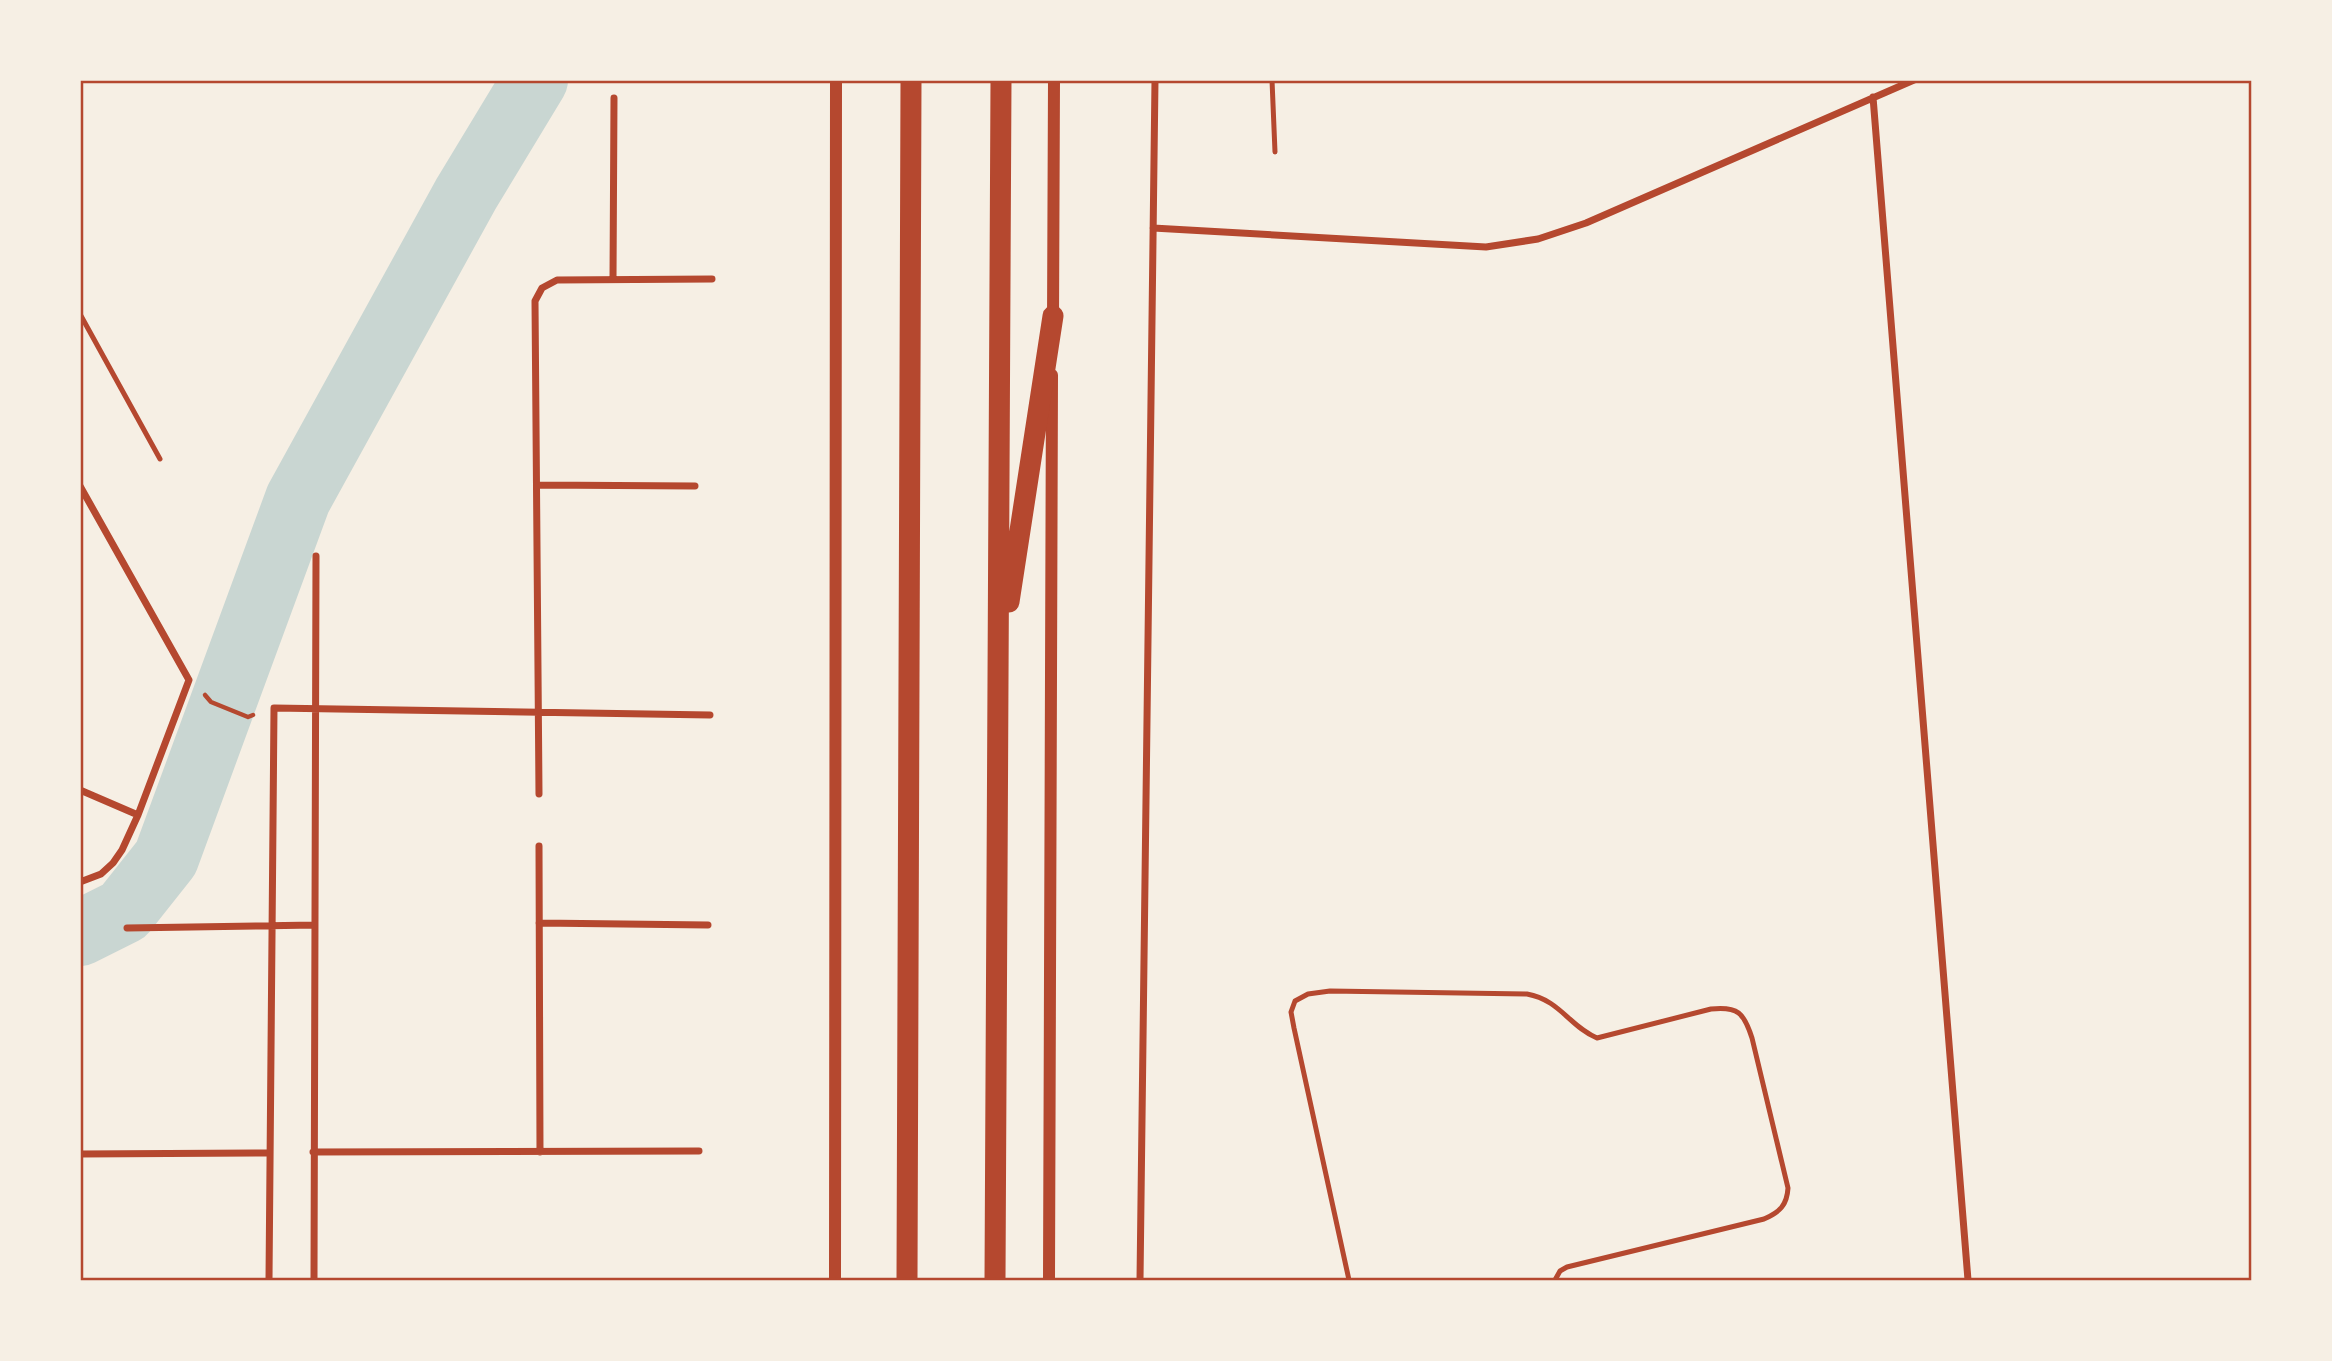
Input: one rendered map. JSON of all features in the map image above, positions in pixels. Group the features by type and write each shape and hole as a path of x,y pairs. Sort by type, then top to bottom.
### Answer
{"highway":[{"path":"907,1280 911,80"},
{"path":"995,1280 1001,80"},
{"path":"998,673 1052,316"}],"street":[{"path":"835,1280 836,80"},
{"path":"1049,1280 1054,80"},
{"path":"1140,1280 1155,80"},
{"path":"1153,228 1486,247 1538,239 1586,223 1914,80"},
{"path":"1873,97 1968,1280"},
{"path":"612,279 614,98"},
{"path":"539,794 535,301 542,288 557,280 712,279"},
{"path":"537,485 695,486"},
{"path":"80,486 189,680 138,815 113,863 100,874 80,882"},
{"path":"314,1280 316,556"},
{"path":"269,1280 274,708 710,715"},
{"path":"80,790 138,815"},
{"path":"539,846 540,1152"},
{"path":"539,923 708,925"},
{"path":"127,928 315,925"},
{"path":"313,1153 699,1151"},
{"path":"80,1153 270,1153"}],"lane":[{"path":"1272,80 1275,152"},
{"path":"80,314 160,459"},
{"path":"1349,1280 1294,1028 1291,1012 1295,1001 1308,994 1330,991 1527,994 1541,997 1553,1004 1589,1035 1597,1038 1711,1009 1726,1007 1739,1012 1748,1024 1752,1038 1788,1188 1784,1207 1764,1219 1567,1267 1560,1271 1555,1280"}],"path":[{"path":"211,702 248,717"}],"waterway":[{"path":"80,933 124,911 166,858 298,499 466,194 535,80"}]}
